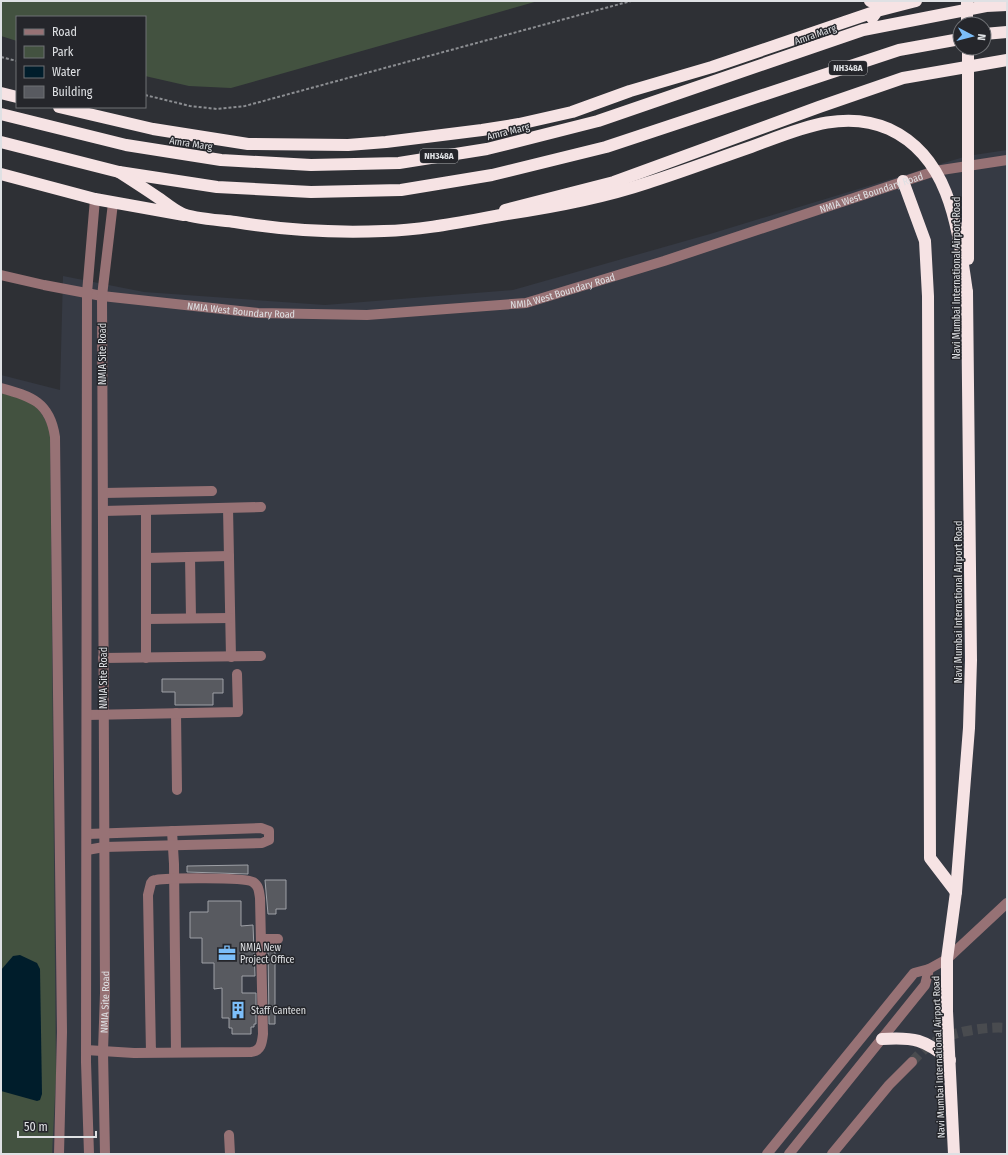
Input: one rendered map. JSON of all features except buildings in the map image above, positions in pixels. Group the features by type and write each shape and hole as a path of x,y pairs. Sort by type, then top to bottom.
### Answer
{"highway":[{"path":"63,108 154,129 248,144 348,145 386,142 482,130 519,124 572,112 630,91 712,67 874,6 890,8 916,1"},
{"path":"967,1 967,16"},
{"name":"Amra Marg","path":"1,114 126,145 221,160 311,165 399,163 487,148 598,121 863,30 986,6 1007,5"},
{"path":"863,30 874,6"},
{"path":"992,33 1007,32"},
{"name":"NH348A","path":"1,142 119,172 217,187 311,192 402,190 492,175 606,147 899,50 952,40"},
{"name":"Navi Mumbai International Airport Road","path":"954,1154 947,1011 947,959 956,892 970,728 971,660 967,292 968,56"},
{"path":"1,174 95,199 178,215 372,234 502,211 614,182 903,78 1007,60"},
{"path":"1,93 16,97"},
{"path":"119,172 182,214 256,226 384,232 445,225 606,196 648,183 803,128 832,121 859,122 888,128 899,135 920,152 938,173 948,194 954,218 967,292"},
{"path":"903,181 925,241 928,296 930,858 956,892"},
{"path":"882,1039 912,1038 933,1046 950,1060"}],"street":[{"name":"NMIA West Boundary Road","path":"1,275 102,296 258,313 367,315 526,303 664,261 935,170 1007,160"},
{"path":"89,1154 86,1050 87,293 95,199"},
{"name":"NMIA Site Road","path":"105,1154 103,1050 105,993 102,296 113,203"},
{"path":"1,388 27,396 40,403 49,415 55,437 62,1032 59,1154"},
{"path":"102,493 212,491"},
{"path":"228,508 231,657"},
{"path":"103,511 261,508"},
{"path":"146,510 146,658"},
{"path":"146,558 229,556"},
{"path":"190,557 191,618"},
{"path":"146,618 230,618"},
{"path":"103,658 261,656"},
{"path":"87,715 238,712 237,674"},
{"path":"176,713 177,790"},
{"path":"87,834 261,828 269,832 269,840 262,843 104,847 87,850"},
{"path":"172,831 175,880 176,1052"},
{"path":"86,1050 150,1053 251,1052 259,1048 262,1044 260,891 254,883 243,880 153,880 149,888 150,1053"},
{"path":"767,1154 914,973 929,969 947,959 1007,903"},
{"path":"261,939 278,939"},
{"path":"789,1154 925,985 929,969"},
{"path":"832,1154 889,1085 912,1062"},
{"path":"229,1135 230,1154"}],"path":[{"path":"146,95 190,106 217,109 245,106 631,1"},
{"path":"1,57 16,61"}],"shaded area":[{"path":"1007,150 1007,1154 1,1154 1,375 60,390 63,276 144,292 325,305 513,290 710,234 967,156"}],"green space":[{"path":"1,1 538,1 231,88 189,86 146,76 146,16 16,16 16,41 1,36"},
{"path":"1,393 19,398 32,404 41,413 50,430 56,1076 52,1154 1,1154"}],"water":[{"path":"20,955 37,963 40,969 42,1094 40,1100 37,1101 1,1091 1,970 13,956"}],"tunnel":[{"path":"912,1062 930,1045 940,1039 979,1029 1007,1028"}],"place":[{"name":"NMIA New Project Office","path":"227,953"},
{"name":"Staff Canteen","path":"238,1010"}]}
